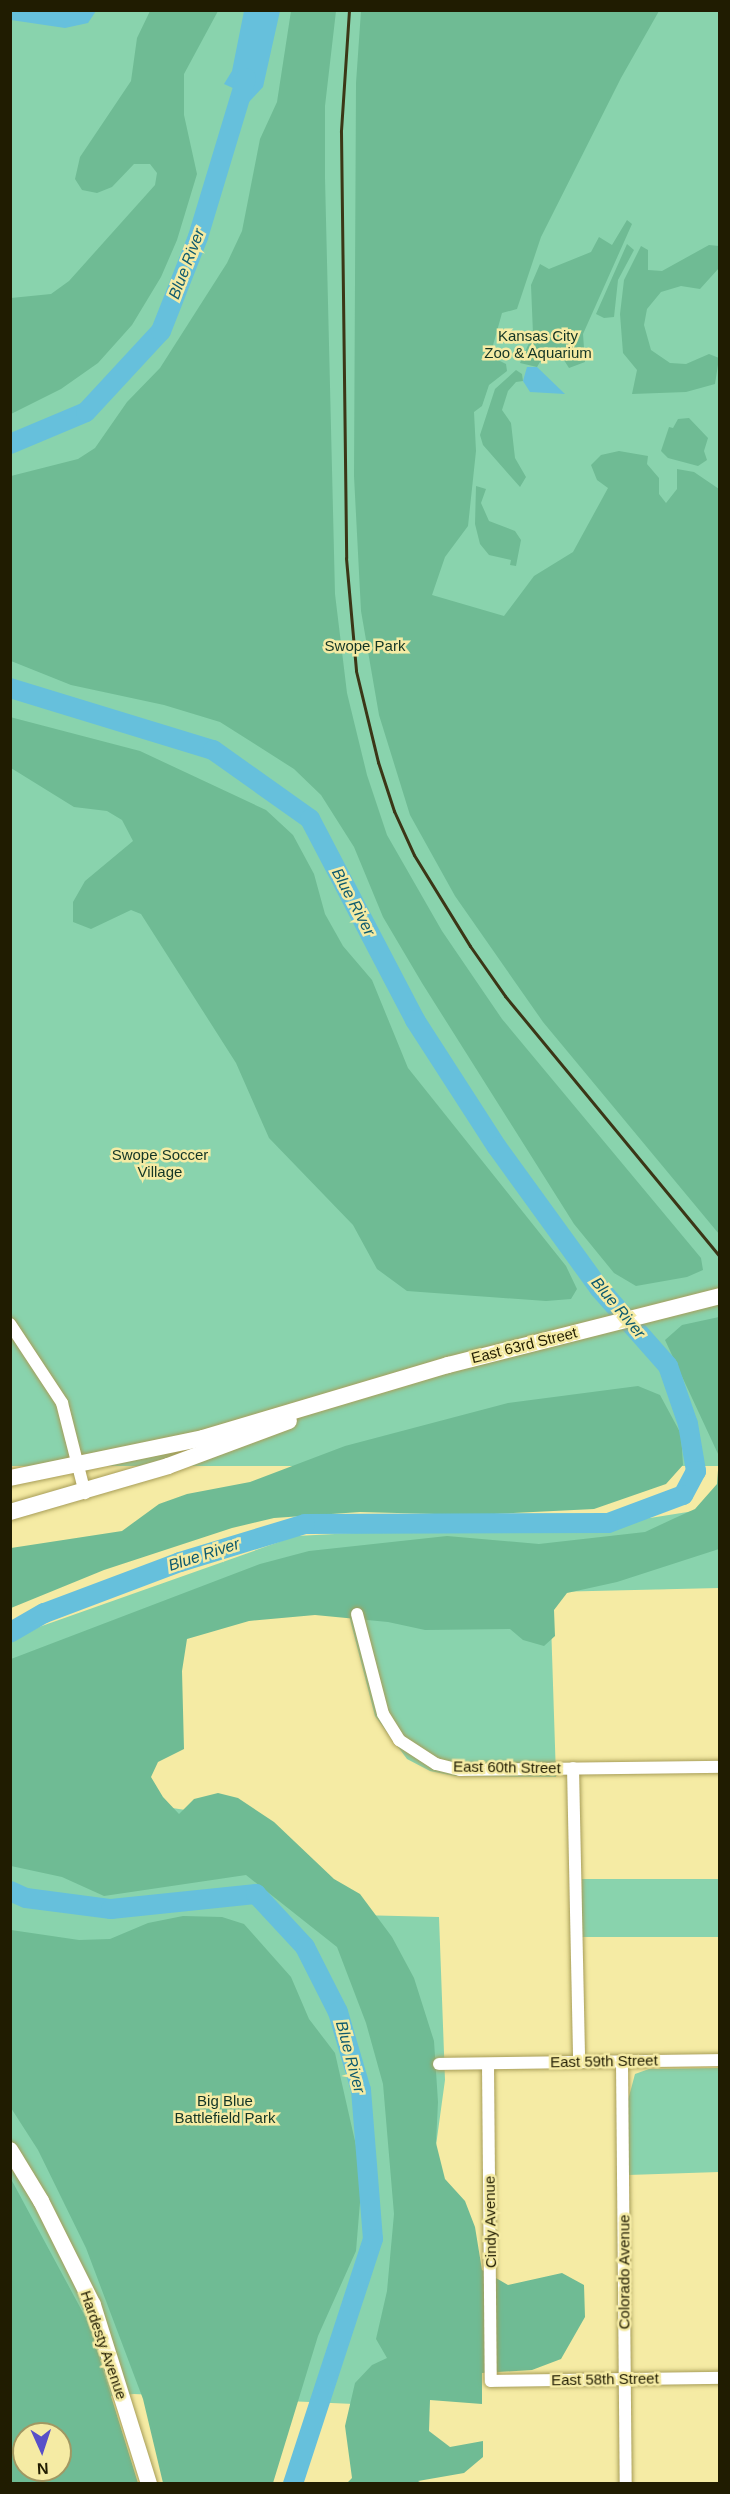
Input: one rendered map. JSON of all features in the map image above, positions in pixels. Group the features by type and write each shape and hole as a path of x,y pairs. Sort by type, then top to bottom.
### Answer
{"main road":[{"name":"East 63rd Street","path":"10,1478 192,1441 448,1365 720,1296"},
{"name":"East 63rd Street","path":"10,1512 85,1493 266,1433 330,1400"},
{"name":"Hardesty Avenue","path":"10,2150 41,2201 93,2305 148,2480"}],"street":[{"path":"10,1324 62,1403 85,1493"},
{"name":"East 60th Street","path":"357,1614 383,1714 399,1740 414,1752 436,1764 460,1770 720,1767"},
{"path":"573,1768 579,2061"},
{"name":"East 59th Street","path":"439,2064 720,2060"},
{"name":"Colorado Avenue","path":"622,2061 626,2484"},
{"name":"Cindy Avenue","path":"488,2064 491,2381"},
{"name":"East 58th Street","path":"491,2381 720,2378"}],"green space":[{"name":"Swope Park","path":"10,11 719,11 719,1466 10,1466"},
{"path":"150,11 218,11 184,74 184,115 197,174 177,240 161,277 132,325 98,363 61,389 11,414 11,298 51,294 69,281 155,185 157,173 150,164 134,164 112,187 97,193 82,190 75,179 80,157 131,81 137,38"},
{"path":"291,11 336,11 325,106 335,594 347,693 367,775 387,835 442,931 502,1019 701,1258 703,1270 687,1277 636,1286 614,1273 574,1224 383,917 354,847 321,795 294,769 220,722 164,705 71,685 11,661 11,476 78,459 95,448 127,402 160,368 227,263 242,231 260,139 277,102"},
{"path":"361,11 659,11 621,78 541,237 517,309 502,313 490,356 506,364 507,371 489,385 482,406 474,412 476,451 468,526 445,557 432,595 504,616 534,576 573,552 608,488 597,480 591,465 601,455 619,451 648,456 647,464 659,478 659,494 666,503 677,489 677,469 694,472 719,489 719,1234 543,1022 455,896 410,815 379,715 361,611 354,476 356,83"},
{"name":"Kansas City Zoo & Aquarium","path":"627,220 632,224 583,334 585,362 569,368 560,354 540,362 537,367 520,363 533,334 531,285 540,264 549,269 591,252 599,237 612,245"},
{"path":"627,244 634,250 618,280 614,317 604,318 596,314"},
{"path":"709,245 719,246 719,268 700,289 681,286 661,292 647,309 644,325 651,350 670,363 686,364 709,354 719,358 715,384 686,392 632,394 637,370 623,353 620,314 624,280 641,246 648,250 648,270 662,271"},
{"path":"516,370 522,374 523,381 516,382 508,391 502,410 511,423 515,458 526,477 520,487 483,445 480,435 495,389"},
{"path":"689,418 708,438 704,451 707,460 698,466 668,458 661,451 669,427 673,428 678,419"},
{"path":"476,486 486,489 481,503 489,521 515,531 521,540 516,566 510,565 511,560 489,555 480,544 475,524"},
{"path":"10,717 140,751 266,810 293,835 314,874 325,914 343,946 372,980 408,1068 566,1266 577,1289 571,1299 546,1301 407,1291 377,1269 353,1225 269,1138 236,1063 141,914 131,910 91,929 73,922 73,902 85,881 133,841 122,820 107,811 74,807 11,768"},
{"path":"719,1317 719,1456 665,1340 682,1325"},
{"path":"638,1386 660,1395 681,1434 683,1465 666,1484 594,1509 473,1515 360,1512 274,1518 232,1528 104,1570 11,1608 11,1548 122,1531 159,1504 187,1494 250,1482 345,1446 508,1403"},
{"path":"719,1456 719,1549 617,1582 567,1593 554,1610 555,1636 544,1646 523,1640 510,1629 425,1630 388,1622 315,1615 249,1621 187,1639 182,1671 184,1749 158,1762 151,1777 163,1797 179,1814 194,1799 218,1793 238,1798 274,1822 334,1879 360,1894 392,1937 414,1978 434,2041 438,2102 436,2143 445,2179 465,2201 475,2227 482,2270 508,2285 562,2273 584,2285 585,2317 561,2359 532,2370 482,2373 482,2404 430,2400 429,2431 450,2447 483,2441 483,2457 464,2473 418,2481 422,2483 347,2483 352,2478 345,2426 355,2383 372,2365 387,2358 376,2339 387,2291 394,2214 383,2084 366,2023 337,1947 246,1875 104,1896 62,1877 11,1866 11,1659 260,1564 309,1551 447,1536 539,1544 645,1532 695,1509 717,1484"},
{"name":"Big Blue Battlefield Park","path":"719,1507 719,1588 550,1592 556,1777 455,1776 430,1771 407,1759 375,1716 345,1600 160,1612 132,1802 260,1821 316,1914 439,1917 445,2080 406,2364 398,2406 134,2394 102,2397 124,2483 11,2483 10,1643 39,1627 296,1536 650,1518"},
{"path":"582,1879 719,1879 719,1937 582,1937"},
{"path":"183,1916 222,1917 244,1924 291,1977 309,2019 335,2053 357,2150 361,2190 356,2251 318,2336 273,2483 163,2483 143,2399 86,2248 38,2150 11,2108 11,1930 79,1940 110,1939 148,1923"},
{"path":"719,2068 719,2172 628,2175 627,2104 635,2074 649,2069"},
{"path":"11,2179 88,2322 138,2483 11,2483"}],"water":[{"path":"11,10 96,11 88,23 65,28 11,20"},
{"path":"244,11 280,11 263,87 248,103 233,104 235,89 224,84 232,71"},
{"path":"527,367 537,367 565,394 530,392 523,381"}],"waterway":[{"name":"Blue River","path":"10,444 86,412 161,331 198,237 246,78"},
{"name":"Blue River","path":"10,688 213,750 310,819 415,1020 497,1147 599,1288 668,1366 688,1424 696,1471 683,1495 608,1523 305,1524 180,1562 44,1613 10,1633"},
{"name":"Blue River","path":"10,1891 26,1898 111,1909 256,1894 305,1947 338,2012 361,2090 373,2239 293,2484"}],"railway":[{"path":"349,10 341,132 346,558 356,671 378,762 394,811 414,855 470,946 505,996 720,1257"}],"park label":[{"name":"Swope Soccer Village","path":"160,1162"}]}
